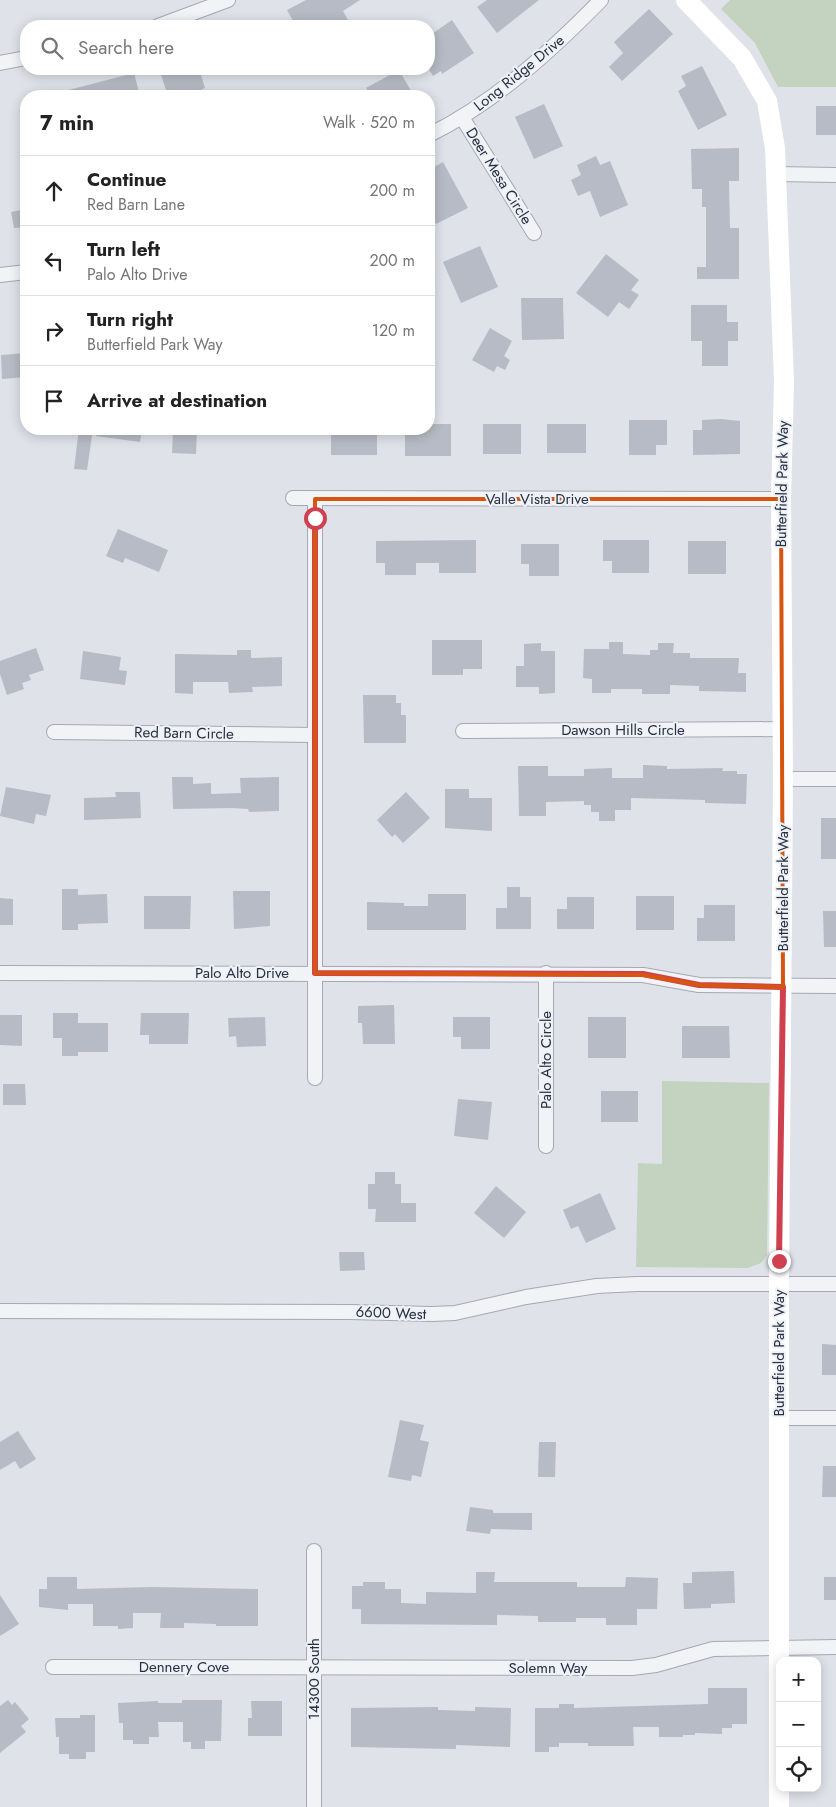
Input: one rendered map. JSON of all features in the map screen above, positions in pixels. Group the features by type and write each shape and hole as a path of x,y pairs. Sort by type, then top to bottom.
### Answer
{"street":[{"path":"174,20 228,0"},
{"name":"Long Ridge Drive","path":"435,132 463,119 559,43 601,0"},
{"name":"Butterfield Park Way","path":"686,0 742,58 767,101 776,148 784,382 781,499 783,987 778,1284 780,1418 779,1807"},
{"path":"0,63 20,59"},
{"name":"Deer Mesa Circle","path":"463,119 534,232"},
{"path":"776,174 836,175"},
{"path":"0,275 20,273"},
{"name":"Valle Vista Drive","path":"293,498 315,500 781,499"},
{"path":"315,500 315,1078"},
{"name":"Dawson Hills Circle","path":"463,731 783,729"},
{"name":"Red Barn Circle","path":"54,732 315,735"},
{"path":"783,779 836,779"},
{"name":"Palo Alto Drive","path":"0,973 643,974 699,985 836,986"},
{"name":"Palo Alto Circle","path":"546,973 546,1146"},
{"name":"6600 West","path":"0,1312 349,1312 432,1314 455,1313 526,1297 597,1286 637,1284 836,1284"},
{"path":"780,1418 836,1418"},
{"name":"14300 South","path":"314,1551 314,1807"},
{"name":"Solemn Way","path":"314,1667 632,1668 656,1665 713,1649 836,1647"},
{"name":"Dennery Cove","path":"54,1667 314,1667"}],"highlighted area":[{"path":"315,499 781,499 783,987 699,985 643,975 315,973"}],"green space":[{"path":"730,0 836,0 836,87 778,87 755,43 721,9"},
{"path":"662,1081 769,1083 767,1255 761,1263 748,1268 636,1267 638,1163 662,1164"}],"building":[{"path":"306,0 360,0 343,11 348,20 293,20 287,10"},
{"path":"487,0 539,0 497,33 477,7"},
{"path":"649,9 673,34 622,81 609,67 623,53 614,42"},
{"path":"452,20 474,53 442,74 441,71 435,75 435,32"},
{"path":"702,66 727,115 698,130 678,91 686,86 681,76"},
{"path":"126,75 135,75 138,90 69,90"},
{"path":"161,75 201,75 205,88 201,90 166,90"},
{"path":"390,75 402,75 411,90 367,90 366,88"},
{"path":"544,104 563,146 534,159 515,117"},
{"path":"816,106 836,106 836,135 816,135"},
{"path":"739,148 739,181 729,181 730,228 739,228 739,279 697,279 697,267 706,267 706,207 702,207 702,189 692,189 691,149"},
{"path":"596,156 600,165 610,161 628,205 600,217 590,191 578,196 571,180 581,175 577,165"},
{"path":"443,162 468,208 436,224 435,222 435,167"},
{"path":"20,210 20,228 14,228 11,212"},
{"path":"480,246 498,287 461,303 443,262"},
{"path":"606,254 639,280 631,290 639,295 629,309 619,302 608,317 576,293"},
{"path":"521,298 563,298 564,339 522,340"},
{"path":"691,305 727,305 727,322 738,322 738,341 728,341 728,366 702,366 702,341 691,341"},
{"path":"490,328 512,341 504,356 510,360 505,370 497,366 494,372 472,360"},
{"path":"20,353 20,378 2,379 1,355"},
{"path":"629,420 667,420 667,445 656,445 656,455 629,455"},
{"path":"702,420 740,421 740,454 693,455 693,430 702,430"},
{"path":"435,424 451,424 451,456 405,456 405,435 435,435"},
{"path":"483,424 521,424 521,454 483,454"},
{"path":"547,424 586,424 586,453 547,453"},
{"path":"78,435 92,435 87,470 74,469"},
{"path":"96,435 141,435 140,442"},
{"path":"173,435 197,435 196,454 172,453"},
{"path":"331,435 377,435 377,455 331,455"},
{"path":"118,529 168,550 159,572 125,558 123,563 106,556"},
{"path":"476,540 476,573 439,573 439,563 416,563 416,575 385,575 385,563 376,563 376,541"},
{"path":"603,540 649,540 649,573 612,573 612,561 603,561"},
{"path":"688,541 726,541 726,574 688,574"},
{"path":"521,544 559,544 559,576 529,576 529,564 521,564"},
{"path":"432,640 482,640 482,669 463,669 463,675 432,675"},
{"path":"609,642 623,642 623,654 650,655 650,650 658,650 658,643 674,643 673,653 690,653 690,658 739,658 738,673 746,673 746,692 699,691 699,686 670,685 670,694 642,694 642,689 611,689 611,693 592,693 592,679 583,678 584,649 609,649"},
{"path":"541,643 541,651 555,651 555,693 539,694 539,687 516,687 516,666 524,666 524,644"},
{"path":"36,648 44,670 29,675 31,680 22,683 24,689 7,695 0,674 0,661"},
{"path":"237,650 251,650 251,658 282,657 282,686 252,687 253,692 229,693 228,682 193,682 193,694 175,693 175,654 237,655"},
{"path":"83,651 121,657 119,670 127,671 125,685 80,679"},
{"path":"363,695 396,695 396,703 401,703 401,715 406,715 406,743 364,743"},
{"path":"643,765 667,766 667,769 723,768 722,771 737,771 737,774 747,774 746,804 705,803 705,800 631,798 631,810 615,810 615,821 599,821 599,812 591,812 591,805 584,805 584,801 546,802 546,816 519,816 518,766 548,766 548,776 584,776 584,769 612,768 612,778 643,778"},
{"path":"172,777 193,777 193,784 211,783 211,794 241,793 240,778 279,777 279,811 249,812 248,809 231,808 173,809"},
{"path":"6,787 51,795 46,816 36,814 34,824 0,816"},
{"path":"445,789 469,789 469,798 492,798 492,831 445,828"},
{"path":"115,792 140,792 141,818 84,820 84,798 116,797"},
{"path":"406,792 430,818 403,843 395,834 392,837 377,820"},
{"path":"821,818 836,818 836,859 821,859"},
{"path":"507,887 520,887 520,897 531,897 531,929 496,929 496,908 507,908"},
{"path":"62,889 78,889 78,895 107,894 108,923 78,924 78,930 62,930"},
{"path":"233,891 270,891 270,926 234,929"},
{"path":"428,894 466,894 466,930 367,930 367,902 404,903 404,906 428,906"},
{"path":"144,896 191,896 190,929 144,929"},
{"path":"636,896 674,896 674,930 636,930"},
{"path":"567,897 594,897 594,929 557,929 557,909 567,909"},
{"path":"0,898 13,899 13,925 0,925"},
{"path":"704,905 735,905 735,941 697,941 697,918 704,918"},
{"path":"823,911 836,911 836,947 824,947"},
{"path":"394,1005 395,1044 363,1044 362,1023 358,1023 358,1006"},
{"path":"53,1013 78,1013 78,1023 108,1023 108,1052 78,1052 78,1056 62,1056 62,1038 53,1038"},
{"path":"141,1013 189,1013 188,1044 149,1044 149,1035 140,1035"},
{"path":"0,1015 22,1015 22,1046 0,1045"},
{"path":"265,1017 266,1046 237,1047 236,1036 229,1037 228,1018"},
{"path":"453,1017 490,1017 490,1049 461,1049 461,1037 453,1037"},
{"path":"588,1017 626,1017 626,1058 588,1058"},
{"path":"682,1026 729,1026 730,1058 682,1058"},
{"path":"3,1084 25,1084 26,1105 3,1105"},
{"path":"601,1091 638,1091 638,1122 601,1122"},
{"path":"458,1099 492,1102 488,1140 454,1136"},
{"path":"375,1172 395,1172 395,1184 401,1184 401,1203 416,1203 416,1222 375,1222 376,1209 368,1209 368,1184 375,1184"},
{"path":"496,1186 526,1212 504,1238 474,1213"},
{"path":"600,1193 616,1229 586,1243 578,1226 571,1229 563,1210"},
{"path":"339,1252 364,1252 365,1270 340,1271"},
{"path":"822,1344 836,1345 836,1375 822,1375"},
{"path":"400,1420 424,1425 420,1440 429,1442 421,1477 412,1475 411,1481 388,1477"},
{"path":"18,1431 36,1459 20,1469 15,1461 0,1470 0,1442"},
{"path":"539,1442 556,1442 555,1477 538,1477"},
{"path":"823,1466 836,1466 836,1497 822,1497"},
{"path":"470,1507 493,1510 493,1513 532,1513 532,1530 491,1529 490,1534 466,1531"},
{"path":"734,1571 735,1603 711,1604 711,1608 684,1609 683,1583 692,1583 692,1572"},
{"path":"476,1572 495,1572 494,1582 577,1582 577,1587 625,1587 626,1577 658,1578 657,1609 637,1609 637,1625 606,1625 606,1618 576,1618 576,1622 538,1622 538,1616 497,1615 497,1625 361,1624 361,1609 352,1609 352,1586 363,1586 363,1582 385,1582 385,1589 401,1589 401,1603 426,1604 426,1592 476,1593"},
{"path":"47,1577 77,1577 77,1589 152,1587 258,1589 258,1626 216,1626 216,1624 184,1623 184,1628 160,1628 161,1613 133,1613 133,1628 118,1629 118,1626 93,1626 93,1604 68,1604 68,1610 39,1607 39,1589 47,1589"},
{"path":"824,1577 836,1577 836,1600 824,1600"},
{"path":"0,1595 19,1624 0,1636"},
{"path":"708,1688 747,1688 747,1724 732,1724 732,1728 722,1728 722,1734 695,1733 695,1735 683,1735 683,1737 659,1737 659,1727 633,1727 634,1746 588,1746 588,1743 559,1743 559,1747 549,1747 549,1752 535,1752 535,1708 559,1708 559,1704 574,1704 574,1708 708,1704"},
{"path":"8,1700 12,1705 15,1702 29,1719 21,1726 26,1732 0,1753 0,1706"},
{"path":"182,1700 222,1700 221,1741 205,1741 205,1749 191,1749 191,1742 183,1742 183,1722 158,1722 159,1737 149,1737 149,1744 133,1744 133,1740 123,1740 123,1723 119,1723 118,1703 158,1701 158,1703 182,1703"},
{"path":"251,1701 282,1701 282,1736 248,1736 248,1718 252,1718"},
{"path":"438,1707 438,1710 475,1711 475,1707 511,1708 510,1747 456,1745 456,1749 351,1747 351,1708"},
{"path":"80,1715 95,1715 95,1752 86,1752 86,1759 69,1759 69,1754 59,1754 59,1737 56,1737 55,1718 80,1718"}],"route":[{"path":"315,518 315,973 643,974 699,985 783,987 779,1261"}]}
